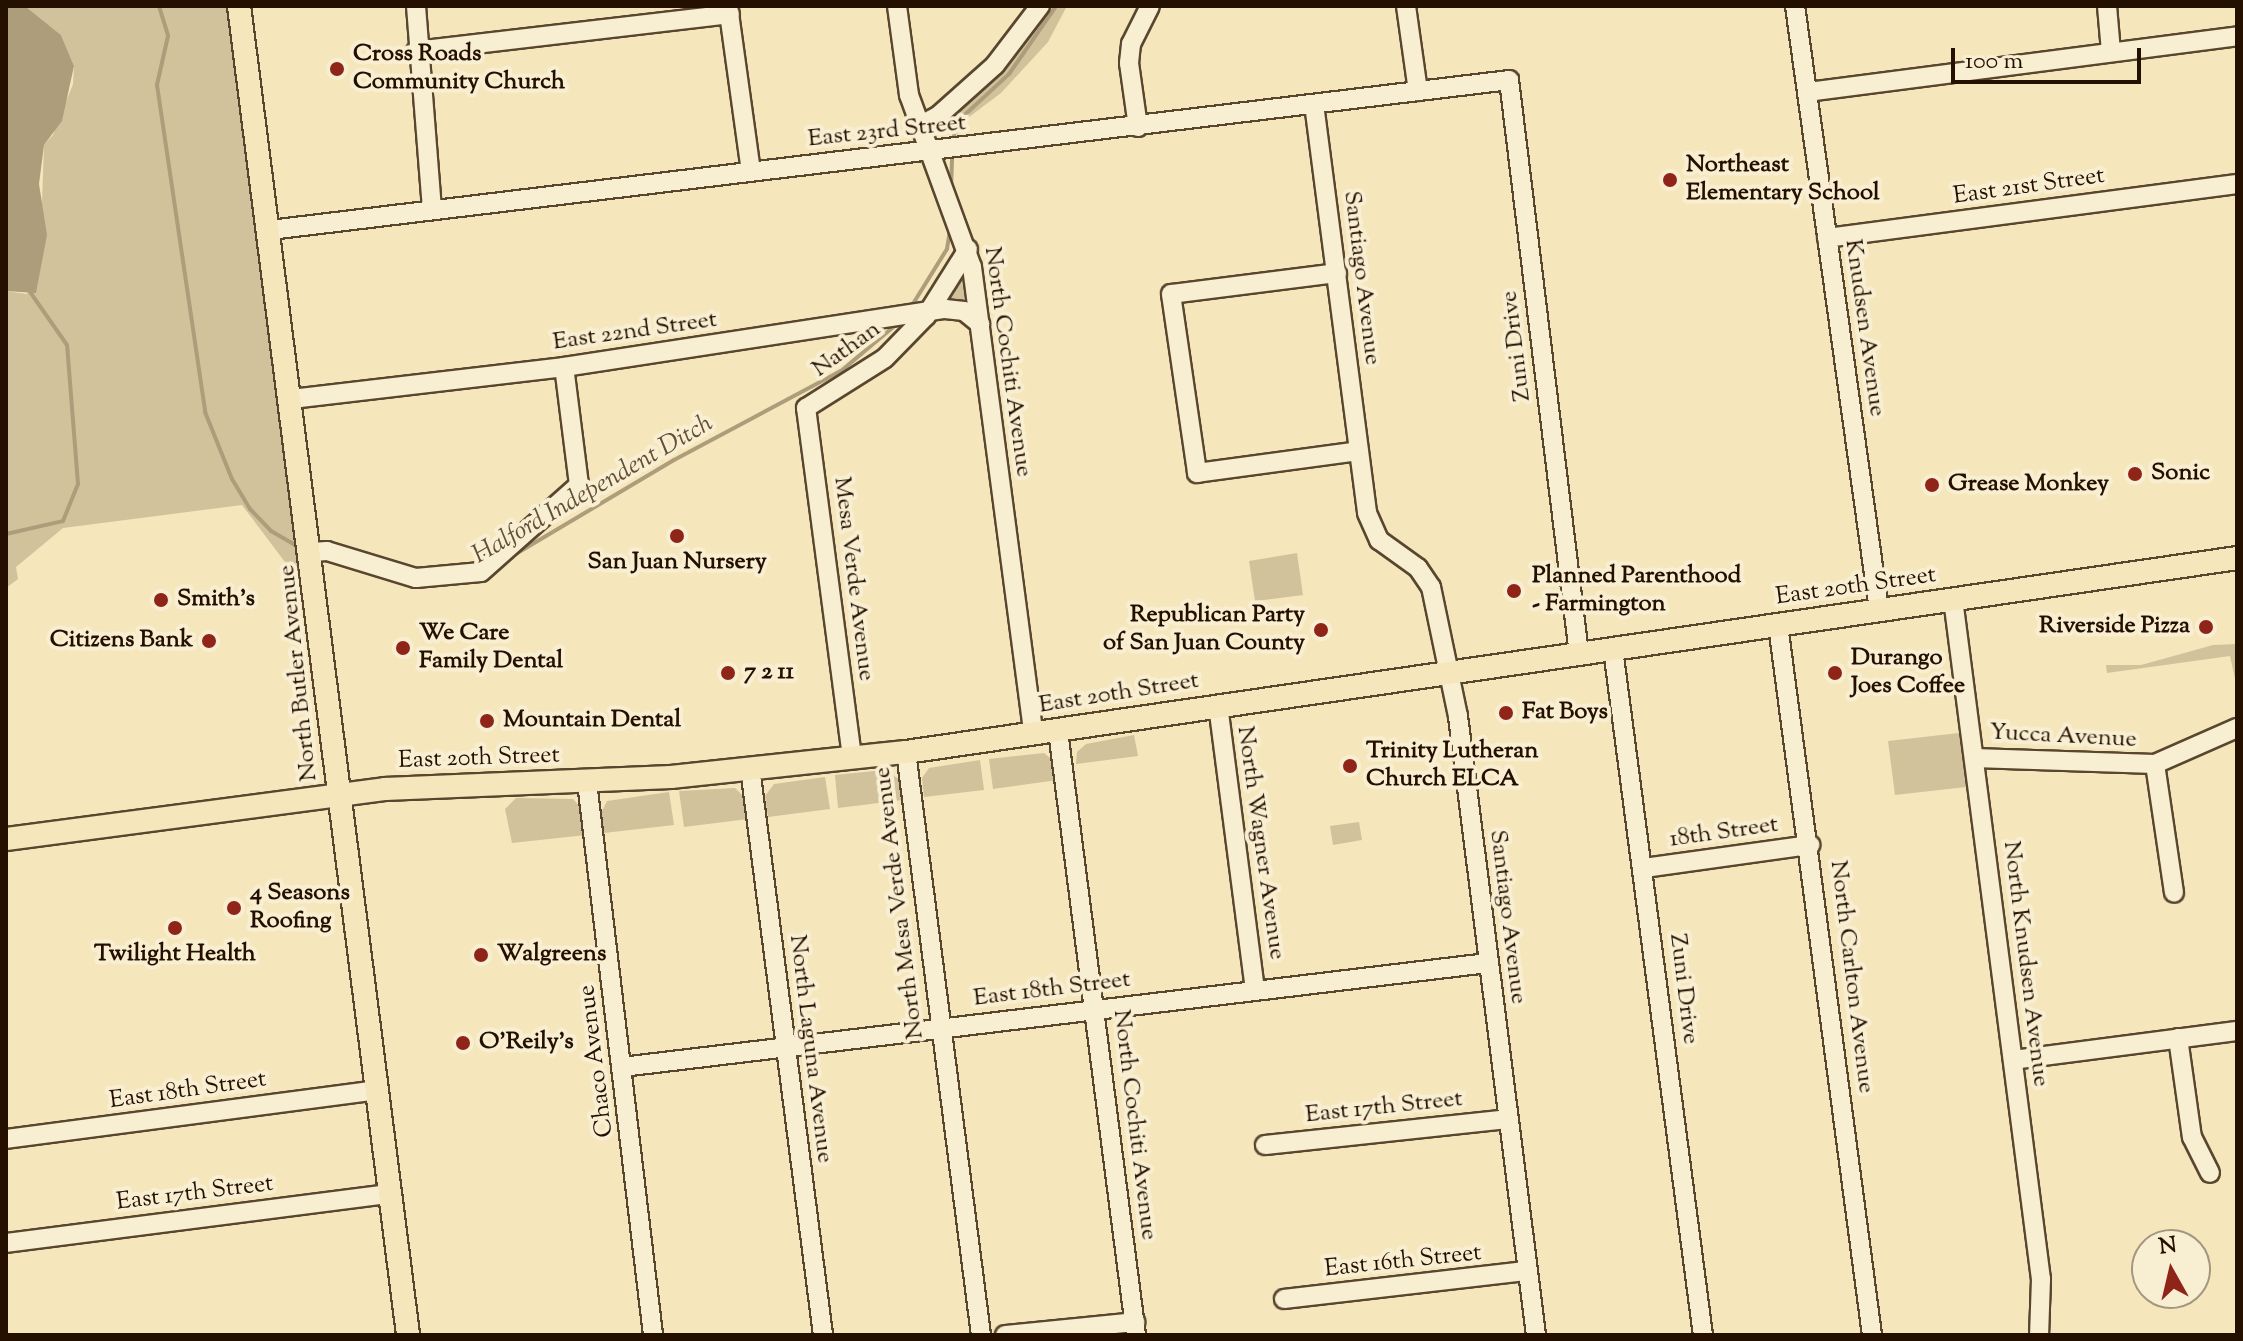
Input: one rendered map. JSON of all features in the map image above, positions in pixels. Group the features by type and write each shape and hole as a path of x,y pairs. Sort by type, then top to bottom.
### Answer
{"main road":[{"name":"North Butler Avenue","path":"239,6 312,552 338,795 408,1335"},
{"name":"East 20th Street","path":"6,839 338,795 500,781 587,782 906,752 2237,558"}],"street":[{"path":"416,6 416,51 432,209"},
{"name":"North Cochiti Avenue","path":"897,6 909,95 968,249 1034,735"},
{"path":"919,126 938,116 995,65 1040,6"},
{"path":"1138,127 1131,44 1150,6"},
{"path":"1406,6 1418,91"},
{"name":"Knudsen Avenue","path":"1795,6 1879,610"},
{"path":"2107,6 2111,52"},
{"path":"416,51 729,10 751,171"},
{"path":"1808,92 2237,36"},
{"name":"East 23rd Street","path":"270,230 1509,80"},
{"name":"Zuni Drive","path":"1509,80 1579,654"},
{"name":"Santiago Avenue","path":"1314,104 1370,523 1379,540 1418,568 1431,587 1448,673 1536,1335"},
{"name":"East 21st Street","path":"1827,238 2237,184"},
{"name":"Nathan","path":"806,408 885,358 926,316 968,249"},
{"path":"1337,273 1171,294 1197,473 1359,451"},
{"name":"East 22nd Street","path":"292,399 564,367 926,316 945,309 964,311 980,324"},
{"path":"312,552 327,551 416,578 481,572 579,485 564,367"},
{"name":"Mesa Verde Avenue","path":"806,408 852,757"},
{"name":"North Knudsen Avenue","path":"1953,599 2041,1279 2039,1335"},
{"name":"North Carlton Avenue","path":"1778,625 1810,845 1872,1335"},
{"name":"Zuni Drive","path":"1613,649 1703,1335"},
{"name":"North Wagner Avenue","path":"1218,705 1255,988"},
{"name":"Yucca Avenue","path":"1974,758 2155,764 2237,728"},
{"name":"North Cochiti Avenue","path":"1058,731 1135,1328"},
{"name":"North Mesa Verde Avenue","path":"906,752 939,1029 981,1335"},
{"path":"2155,764 2174,893"},
{"name":"North Laguna Avenue","path":"750,768 823,1335"},
{"name":"Chaco Avenue","path":"587,782 653,1335"},
{"name":"18th Street","path":"1644,868 1810,845"},
{"name":"East 18th Street","path":"622,1067 1255,988 1488,963"},
{"path":"2013,1060 2237,1031"},
{"path":"2178,1038 2192,1137 2210,1173"},
{"name":"East 18th Street","path":"6,1139 377,1090"},
{"name":"East 17th Street","path":"1265,1145 1508,1119"},
{"name":"East 17th Street","path":"6,1243 390,1194"},
{"name":"East 16th Street","path":"1284,1299 1527,1271"},
{"path":"1005,1335 1135,1328"}],"shaded area":[{"path":"6,6 25,6 61,35 74,66 62,121 44,145 39,184 47,235 36,293 6,291"},
{"path":"25,6 228,6 303,568 291,570 242,505 63,528 16,567 18,579 6,588 6,291 27,294 42,201 44,145 53,135 73,84 74,66 61,35"},
{"path":"1048,6 1067,6 1048,42 1001,93 961,123 958,134 945,132 966,99"},
{"path":"962,274 967,304 945,301"},
{"path":"1297,553 1303,595 1255,601 1249,561"},
{"path":"2237,644 2237,688 2230,656 2107,673 2106,665 2141,665 2213,645"},
{"path":"1959,733 1966,787 1895,795 1888,741"},
{"path":"1134,735 1138,756 1076,764 1077,752 1086,744"},
{"path":"1044,753 1054,761 1058,780 993,789 989,759"},
{"path":"980,760 984,790 924,797 922,778 929,768"},
{"path":"884,770 899,779 903,800 838,808 835,775"},
{"path":"825,777 830,809 768,817 765,796 774,784"},
{"path":"735,788 746,799 748,819 684,827 679,791"},
{"path":"669,792 674,825 604,833 601,813 607,801"},
{"path":"516,798 573,799 581,808 586,835 512,843 505,809"},
{"path":"1359,822 1362,840 1333,845 1330,826"}],"waterway":[{"name":"Halford Independent Ditch","path":"159,6 168,36 157,85 205,412 232,479 250,509 271,531 300,548"},
{"name":"Halford Independent Ditch","path":"953,141 957,122 1009,74 1056,6"},
{"name":"Halford Independent Ditch","path":"951,189 952,154"},
{"name":"Halford Independent Ditch","path":"911,307 947,249 950,230"},
{"path":"6,534 63,521 78,484 67,345 30,292"},
{"name":"Halford Independent Ditch","path":"514,555 674,460 841,371 898,323"},
{"name":"Halford Independent Ditch","path":"419,586 477,580"}],"place":[{"name":"Cross Roads Community Church","path":"337,69"},
{"name":"Northeast Elementary School","path":"1670,180"},
{"name":"Sonic","path":"2135,474"},
{"name":"Grease Monkey","path":"1932,485"},
{"name":"San Juan Nursery","path":"677,536"},
{"name":"Planned Parenthood - Farmington","path":"1514,591"},
{"name":"Smith's","path":"161,600"},
{"name":"Riverside Pizza","path":"2206,627"},
{"name":"Republican Party of San Juan County","path":"1321,630"},
{"name":"Citizens Bank","path":"209,641"},
{"name":"We Care Family Dental","path":"403,648"},
{"name":"7 2 11","path":"728,673"},
{"name":"Durango Joes Coffee","path":"1835,673"},
{"name":"Fat Boys","path":"1506,713"},
{"name":"Mountain Dental","path":"487,721"},
{"name":"Trinity Lutheran Church ELCA","path":"1350,766"},
{"name":"4 Seasons Roofing","path":"234,908"},
{"name":"Twilight Health","path":"175,928"},
{"name":"Walgreens","path":"481,955"},
{"name":"O'Reily's","path":"463,1043"}]}
